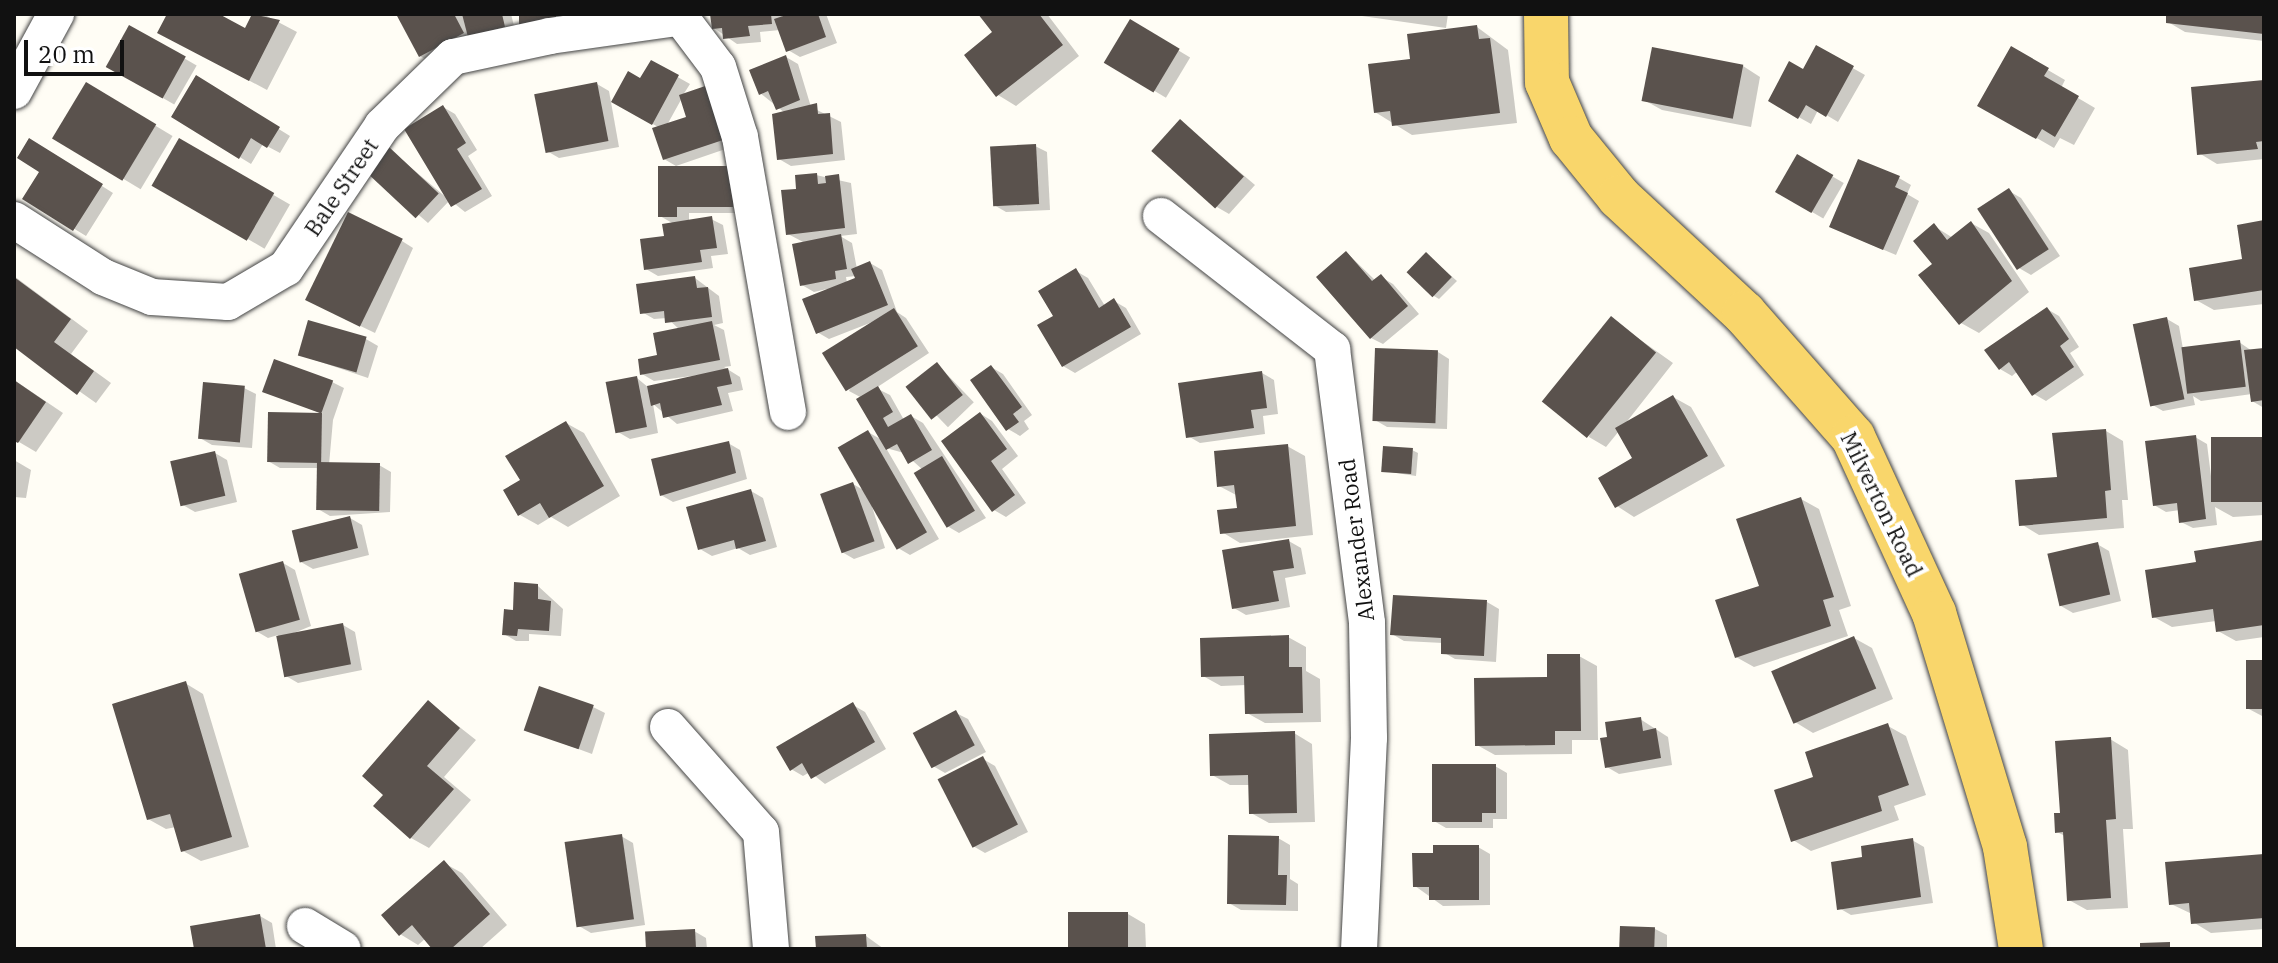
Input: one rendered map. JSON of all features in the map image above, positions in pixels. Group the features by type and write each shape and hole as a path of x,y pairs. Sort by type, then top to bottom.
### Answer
{"main road":[{"name":"Milverton Road","path":"1546,14 1547,82 1571,138 1619,197 1744,313 1853,437 1934,613 2005,847 2021,949"}],"street":[{"path":"14,91 56,14"},
{"path":"678,16 718,67 740,137 788,412"},
{"name":"Bale Street","path":"14,220 103,277 152,297 228,302 286,268 382,126 453,57 550,36 678,16"},
{"name":"Alexander Road","path":"1161,216 1332,349 1367,623 1369,738 1359,949"},
{"path":"668,727 761,832 771,949"},
{"path":"305,926 343,949"}],"building":[{"path":"167,14 219,14 245,28 252,14 280,20 249,81 157,33"},
{"path":"396,14 454,14 464,33 419,57"},
{"path":"462,14 502,14 505,27 468,37"},
{"path":"519,14 556,14 556,25 519,25"},
{"path":"710,14 771,14 772,24 748,26 750,36 723,39 722,28 712,29"},
{"path":"789,14 818,14 826,37 786,52 774,19"},
{"path":"978,14 1039,14 1063,45 996,97 964,55 992,32"},
{"path":"2166,14 2264,14 2264,34 2166,23"},
{"path":"1130,19 1180,49 1153,93 1104,63"},
{"path":"129,25 186,57 163,98 106,67"},
{"path":"1477,25 1479,39 1490,38 1500,113 1392,126 1390,111 1374,113 1368,64 1410,59 1407,34"},
{"path":"1816,45 1854,66 1826,117 1806,105 1798,119 1768,101 1789,61 1803,69"},
{"path":"2011,46 2049,68 2044,76 2079,96 2055,137 2042,129 2036,139 1977,106"},
{"path":"1652,47 1743,65 1733,119 1642,101"},
{"path":"786,55 800,100 776,110 768,91 759,95 749,70"},
{"path":"651,60 679,75 652,125 611,102 628,71 640,78"},
{"path":"196,75 280,127 267,148 251,138 239,159 171,117"},
{"path":"2264,80 2264,141 2256,142 2258,149 2197,155 2191,87"},
{"path":"86,82 156,124 122,181 52,139"},
{"path":"597,82 608,141 546,153 534,94"},
{"path":"714,83 732,137 663,160 652,128 686,117 679,95"},
{"path":"817,103 818,114 830,113 833,154 777,160 772,114"},
{"path":"443,105 466,143 457,149 482,189 451,207 404,129"},
{"path":"1180,119 1244,177 1215,209 1151,151"},
{"path":"29,138 103,184 73,231 22,199 39,172 17,158"},
{"path":"179,138 274,193 247,241 152,186"},
{"path":"1036,144 1039,204 993,206 990,146"},
{"path":"389,147 439,193 416,218 366,172"},
{"path":"1797,154 1833,175 1811,213 1775,192"},
{"path":"1858,159 1900,176 1895,187 1908,193 1883,250 1829,227"},
{"path":"658,166 733,166 733,207 677,207 677,217 658,217"},
{"path":"817,173 818,184 826,183 825,176 839,174 845,228 786,235 781,190 796,189 795,175"},
{"path":"2009,188 2049,249 2017,270 1977,209"},
{"path":"348,212 403,239 360,327 305,300"},
{"path":"712,216 717,248 700,250 702,262 644,270 640,239 664,236 662,224"},
{"path":"2264,220 2264,290 2194,301 2189,268 2242,259 2237,225"},
{"path":"1971,221 2012,281 1959,325 1918,275 1932,264 1913,241 1934,223 1947,240"},
{"path":"841,234 847,269 835,271 836,279 800,286 792,244"},
{"path":"1346,251 1372,281 1381,274 1408,306 1370,339 1316,277"},
{"path":"1426,252 1452,277 1432,297 1407,272"},
{"path":"870,261 888,305 816,334 802,299 855,278 851,269"},
{"path":"1076,268 1099,308 1114,298 1131,327 1062,367 1037,325 1053,316 1038,291"},
{"path":"695,276 697,288 708,287 712,317 665,323 664,311 640,314 636,284"},
{"path":"14,277 71,319 54,342 94,371 77,395 14,347"},
{"path":"2047,307 2069,339 2060,346 2074,367 2032,396 2009,362 1999,370 1984,350"},
{"path":"894,308 918,346 846,391 822,353"},
{"path":"1611,316 1656,353 1587,438 1542,401"},
{"path":"2167,317 2184,399 2150,406 2133,324"},
{"path":"308,320 367,337 356,372 298,356"},
{"path":"712,321 720,360 640,375 638,359 657,355 653,333"},
{"path":"2240,340 2246,387 2187,394 2181,347"},
{"path":"1375,348 1438,350 1435,423 1372,421"},
{"path":"2264,348 2264,400 2251,402 2244,350"},
{"path":"274,359 333,381 321,413 262,392"},
{"path":"937,362 963,395 931,420 905,387"},
{"path":"991,365 1022,407 1013,414 1019,422 1006,431 970,380"},
{"path":"728,368 732,384 717,387 722,405 663,418 660,403 651,406 647,386"},
{"path":"1262,371 1267,408 1251,410 1254,428 1186,438 1178,383"},
{"path":"637,376 647,427 616,433 606,382"},
{"path":"14,380 46,402 18,443 14,441"},
{"path":"203,382 245,386 240,442 198,439"},
{"path":"878,386 893,412 883,418 888,427 911,414 932,450 908,464 897,444 886,450 856,399"},
{"path":"1673,395 1708,456 1615,508 1598,478 1632,458 1615,428"},
{"path":"268,412 322,413 321,463 267,462"},
{"path":"980,412 1007,449 991,461 1015,495 992,512 941,441"},
{"path":"566,421 604,486 549,518 540,503 518,516 503,490 520,480 505,456"},
{"path":"2106,429 2111,490 2105,491 2107,518 2019,526 2015,480 2057,477 2052,433"},
{"path":"868,430 927,532 897,550 838,448"},
{"path":"2196,435 2206,519 2179,523 2177,503 2153,506 2145,441"},
{"path":"2211,437 2264,437 2264,502 2211,502"},
{"path":"729,441 736,473 660,496 651,459"},
{"path":"1288,444 1296,526 1220,534 1217,510 1237,508 1234,485 1217,487 1214,451"},
{"path":"1383,446 1413,448 1411,474 1381,472"},
{"path":"215,451 225,496 181,506 170,461"},
{"path":"942,456 975,511 947,528 914,473"},
{"path":"317,462 380,463 379,511 316,510"},
{"path":"853,482 875,541 842,553 820,494"},
{"path":"751,489 766,541 736,549 734,540 698,550 686,507"},
{"path":"1801,497 1834,597 1823,600 1831,626 1735,658 1715,600 1759,586 1736,519"},
{"path":"350,516 358,548 300,563 292,531"},
{"path":"1289,539 1294,568 1273,571 1279,601 1232,609 1222,550"},
{"path":"2264,540 2264,625 2216,632 2213,609 2152,618 2145,570 2196,562 2194,551"},
{"path":"2098,542 2110,595 2059,606 2047,554"},
{"path":"283,561 300,620 256,632 239,574"},
{"path":"514,582 538,584 538,599 551,601 549,631 518,629 517,636 502,635 504,609 513,610"},
{"path":"1393,595 1487,600 1484,656 1441,654 1441,638 1390,635"},
{"path":"343,623 351,664 284,677 276,636"},
{"path":"1289,635 1289,667 1302,667 1303,713 1245,714 1244,676 1201,677 1200,638"},
{"path":"1854,636 1876,688 1793,724 1771,671"},
{"path":"1547,654 1580,654 1581,731 1555,731 1555,745 1475,746 1474,678 1547,677"},
{"path":"2246,660 2264,660 2264,709 2246,709"},
{"path":"186,681 232,837 181,852 170,814 147,820 112,704"},
{"path":"539,686 594,705 579,749 524,730"},
{"path":"428,700 460,728 427,766 454,789 410,839 373,806 383,795 362,776"},
{"path":"853,702 875,742 811,779 802,763 790,771 776,747"},
{"path":"956,710 975,745 932,768 913,733"},
{"path":"1641,717 1643,731 1656,728 1661,758 1605,768 1600,738 1607,737 1605,722"},
{"path":"1888,723 1909,785 1878,796 1882,811 1791,842 1774,790 1813,777 1805,752"},
{"path":"1295,731 1297,813 1249,814 1248,775 1210,776 1209,734"},
{"path":"2111,737 2116,819 2106,820 2111,898 2067,901 2063,832 2055,833 2054,813 2060,813 2055,741"},
{"path":"983,756 1018,825 973,848 938,779"},
{"path":"1432,764 1496,764 1496,813 1482,813 1482,822 1432,822"},
{"path":"622,834 634,919 577,927 565,842"},
{"path":"1228,835 1279,836 1278,875 1287,875 1286,905 1227,904"},
{"path":"1913,838 1921,897 1837,910 1831,862 1862,857 1861,846"},
{"path":"1433,845 1479,845 1479,900 1429,900 1429,887 1413,887 1412,853 1433,853"},
{"path":"2264,854 2264,918 2191,924 2189,903 2169,905 2165,862"},
{"path":"444,860 490,914 451,949 432,949 412,925 399,936 381,915"},
{"path":"1068,912 1128,912 1128,949 1068,949"},
{"path":"260,914 266,949 194,949 190,926"},
{"path":"1620,926 1655,927 1654,949 1619,949"},
{"path":"695,929 696,949 646,949 645,932"},
{"path":"866,934 867,949 816,949 815,936"},
{"path":"2170,942 2170,949 2140,949 2140,943"}]}
